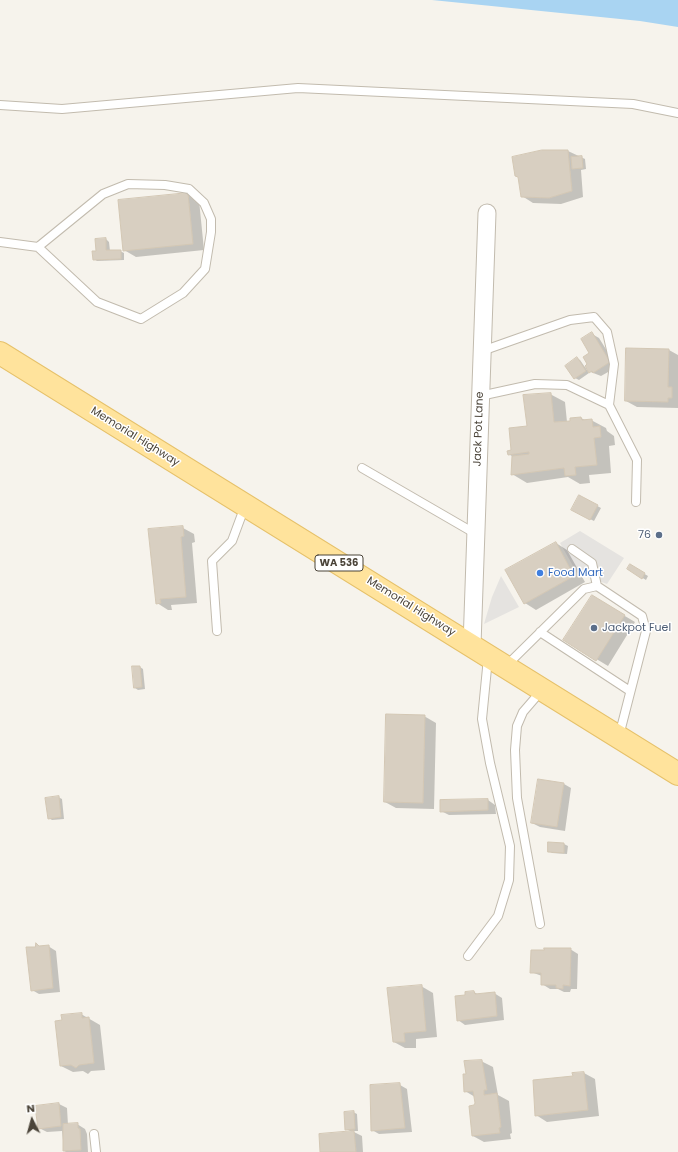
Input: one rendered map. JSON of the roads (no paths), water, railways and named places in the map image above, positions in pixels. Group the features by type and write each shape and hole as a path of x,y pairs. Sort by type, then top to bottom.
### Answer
{"main road":[{"name":"Memorial Highway","path":"0,353 678,774"}],"street":[{"name":"Jack Pot Lane","path":"487,213 476,534 488,656"}],"lane":[{"path":"0,104 62,109 298,88 634,104 678,113"},
{"path":"0,242 38,247 97,302 141,319 183,292 205,269 211,232 211,219 204,203 189,189 165,185 128,184 103,194 38,247"},
{"path":"482,351 570,320 594,317 607,332 614,364 609,406 637,460 636,502"},
{"path":"480,396 535,384 567,385 609,406"},
{"path":"362,468 476,534"},
{"path":"217,631 212,561 232,541 246,505"},
{"path":"572,549 592,563 597,586 642,616 646,631 618,737"},
{"path":"468,956 498,916 509,880 510,846 482,719 488,656 540,632 584,589 597,586"},
{"path":"540,632 630,691"},
{"path":"540,924 517,798 515,750 517,726 523,712 543,690"},
{"path":"94,1134 96,1152"}],"water":[{"path":"432,0 678,0 678,27 640,21"}],"place":[{"name":"76","path":"659,535"},
{"name":"Food Mart","path":"540,573"},
{"name":"Jackpot Fuel","path":"594,628"}]}
